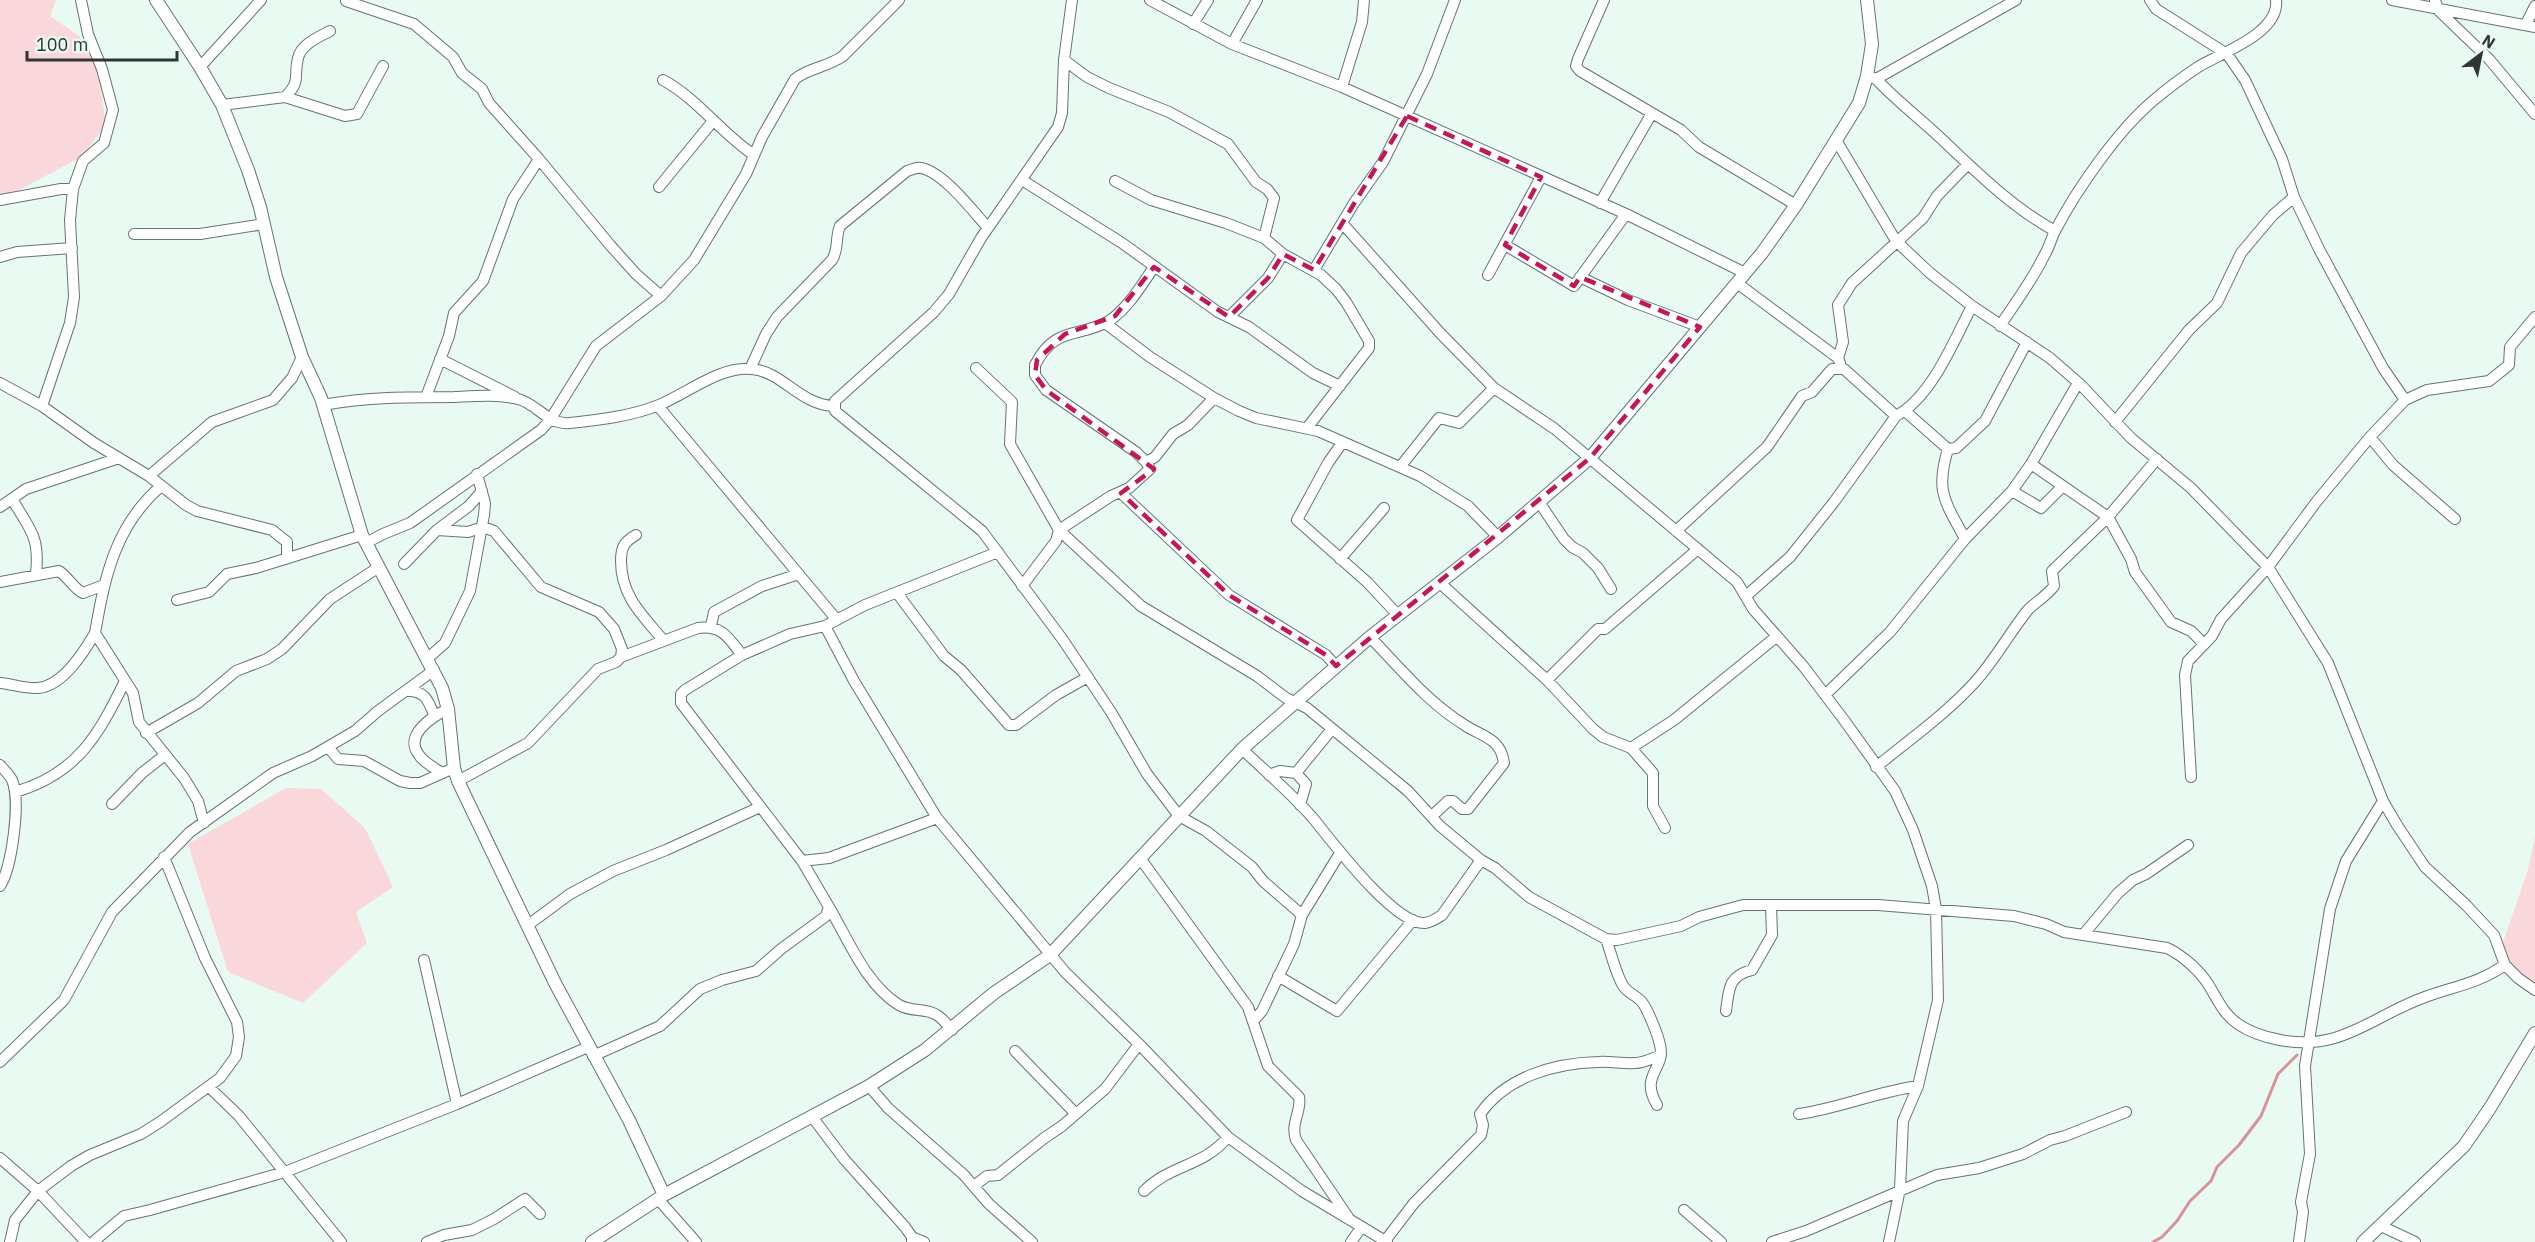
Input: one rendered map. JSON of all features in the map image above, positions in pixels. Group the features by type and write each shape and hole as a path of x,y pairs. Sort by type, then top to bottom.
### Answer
{"street":[{"path":"42,406 70,323 74,297 70,220 74,189 83,161 104,143 113,110 102,69 88,34 81,0"},
{"path":"156,0 222,105 248,170 276,277 302,357 323,405 364,539 434,670 448,709 448,770"},
{"path":"200,67 261,0"},
{"path":"177,600 209,592 227,574 364,539 410,524 529,439 550,420 596,346 661,297 694,260 746,174 754,154 795,79 800,75 833,64 899,0"},
{"path":"1072,0 1064,60 1062,113 1058,127 988,228 955,285 934,312 835,401 834,411 967,518 998,552 1063,640 1147,774 1179,816 1206,831 1252,867 1263,881 1302,915"},
{"path":"1150,0 1232,44 1342,87 1626,214 1741,278 1838,358 1844,369 1948,448 1956,448 1985,421 2027,342"},
{"path":"1193,24 1208,0"},
{"path":"1232,44 1257,0"},
{"path":"1342,87 1362,22 1364,0"},
{"path":"1314,270 1383,162 1407,116 1455,0"},
{"path":"1604,0 1575,66 1590,78 1681,130 1699,147 1796,205"},
{"path":"592,1242 661,1197 813,1118 868,1086 952,1030 1000,989 1050,955 1242,749 1370,637 1498,537 1590,458 1741,278 1796,205 1859,103 1872,78 1872,44 1867,0"},
{"path":"1872,78 2016,0"},
{"path":"2150,0 2156,9 2227,54 2245,80 2282,159 2294,197 2319,249 2383,368 2405,400"},
{"path":"2000,326 2045,256 2055,231 2094,168 2138,114 2201,65 2227,54 2274,18 2277,11 2276,0"},
{"path":"2392,0 2436,5 2531,26 2535,6"},
{"path":"345,1 414,24 428,33 453,57 462,74 482,89 489,103 610,245 661,297"},
{"path":"2436,5 2489,59 2535,114"},
{"path":"285,96 294,88 298,80 298,57 308,43 330,31"},
{"path":"1064,60 1101,84 1168,112 1228,144 1256,182 1268,189 1274,198 1264,238"},
{"path":"222,105 285,96 345,116 357,114 383,66"},
{"path":"1872,78 1967,165 2031,218 2055,231"},
{"path":"663,80 682,92 736,142 754,154"},
{"path":"1600,203 1652,113"},
{"path":"659,187 713,121"},
{"path":"1836,140 1896,242 1930,273 1972,306 2027,342 2078,383 2115,422 2191,488 2268,567 2328,663 2383,801 2425,867 2494,935 2505,965 2535,990"},
{"path":"426,397 441,359 454,313 483,281 513,199 539,159"},
{"path":"1838,358 1843,342 1838,305 1852,283 1923,218 1937,196 1967,165"},
{"path":"750,369 766,334 777,317 832,260 837,251 837,232 840,226 907,171 917,167 927,169 948,185 988,228"},
{"path":"1488,275 1541,177"},
{"path":"1022,180 1122,243 1210,307 1250,327 1313,373 1340,386"},
{"path":"1114,181 1151,200 1226,223 1264,238 1283,254 1314,270 1336,289 1369,340 1369,348 1306,428"},
{"path":"0,200 61,189 74,189"},
{"path":"2115,422 2189,330 2217,303 2241,253 2273,215 2294,197"},
{"path":"1505,245 1574,286 1626,214"},
{"path":"1342,223 1441,334 1494,388 1555,429 1737,582 1753,609 1804,667 1895,791 1913,830 1932,886 1936,909 1938,1000 1918,1086 1903,1121 1900,1189 1889,1242"},
{"path":"134,234 200,234 264,225"},
{"path":"0,257 17,252 72,248"},
{"path":"1229,317 1268,278 1283,254"},
{"path":"1022,586 1056,541 1059,530 1121,493 1150,469 1146,462 1122,442 1051,395 1035,375 1037,360 1058,338 1105,323 1129,303 1154,267"},
{"path":"1580,277 1628,300 1700,327"},
{"path":"1746,596 1790,557 1901,413 1931,382 1972,306"},
{"path":"2191,777 2185,675 2188,661 2268,567 2370,437 2405,400 2427,390 2489,381 2509,364 2510,347 2535,317"},
{"path":"1105,323 1150,357 1214,398 1256,418 1306,428 1420,476 1468,506 1498,537"},
{"path":"148,476 212,422 273,400 288,383 302,357"},
{"path":"441,359 520,399 550,420 567,423 617,416 658,406 716,377 737,370 750,369 775,377 818,405 833,406"},
{"path":"976,368 1012,402 1010,444 1059,530 1141,606 1166,624 1257,676 1286,698 1307,708 1408,790 1432,816 1481,860 1495,868 1529,897 1606,939 1617,940 1681,926 1699,918 1743,905 1878,905 2014,916 2046,924 2064,932 2167,948 2178,953 2207,983 2216,1000 2236,1023 2259,1035 2299,1044 2325,1042 2350,1034 2425,997 2485,979 2505,965"},
{"path":"1676,531 1767,447 1802,396 1812,392 1832,369 1844,369"},
{"path":"0,383 42,406 197,511 272,530 281,535 287,542 287,558"},
{"path":"1825,695 1890,632 1965,539 2012,491 2031,464 2078,383"},
{"path":"1400,467 1439,418 1459,423 1494,388"},
{"path":"323,405 361,398 475,396 520,399"},
{"path":"1146,462 1155,456 1173,434 1188,425 1214,398"},
{"path":"658,406 837,620"},
{"path":"2370,437 2393,465 2455,519"},
{"path":"1342,443 1328,462 1297,520 1398,615"},
{"path":"1948,448 1941,473 1944,500 1965,539"},
{"path":"0,507 26,489 119,458"},
{"path":"1876,767 1942,713 1975,682 2026,613 2054,586 2052,571 2108,517 2157,459"},
{"path":"2031,464 2108,517 2131,559 2135,572 2171,622 2191,631 2204,644"},
{"path":"428,658 445,644 457,614 467,598 483,527 484,503 477,474"},
{"path":"0,683 40,688 63,676 83,653 95,633 105,576 126,528 143,502 161,486"},
{"path":"2012,491 2041,508 2062,487"},
{"path":"404,564 437,530 469,506 482,491"},
{"path":"1121,493 1229,595 1326,655 1336,666"},
{"path":"12,499 36,540 39,553 36,574"},
{"path":"1539,502 1564,539 1598,568 1611,590"},
{"path":"1340,559 1384,508"},
{"path":"437,530 468,532 483,527 494,531 542,587 599,612 614,629 620,640 621,657"},
{"path":"636,535 628,540 621,549 621,575 624,588 664,641"},
{"path":"1547,680 1598,629 1605,629 1698,549"},
{"path":"952,1030 935,1014 912,1010 900,1005 887,995 868,973 802,861 681,703 680,698 685,690 742,655 790,634 825,626 865,605 998,552"},
{"path":"146,733 198,703 236,671 267,659 282,650 330,599 379,567"},
{"path":"0,582 59,571 71,580 76,590 83,593 104,585"},
{"path":"711,626 714,612 762,586 799,574"},
{"path":"1440,583 1547,680 1593,729 1604,737 1631,747 1653,773 1653,806 1665,828"},
{"path":"897,594 944,656 961,670 1009,725 1016,725 1056,695 1088,677"},
{"path":"458,781 528,743 598,669 616,662 621,657 698,628 711,626 720,629 742,655"},
{"path":"825,626 854,681 937,818 1050,955 1228,1137 1302,1191 1386,1242 1414,1203 1481,1135 1483,1125 1480,1114 1503,1089 1540,1072 1570,1064 1605,1061 1634,1063 1661,1054"},
{"path":"95,633 133,693 139,722 184,778 198,801 204,823"},
{"path":"1370,637 1438,708 1494,742 1502,750 1504,763 1468,809 1462,809 1453,801 1448,801 1432,816"},
{"path":"1631,747 1674,720 1776,637"},
{"path":"0,1062 64,1000 105,922 190,832 273,773 328,747 365,724 378,711 434,670"},
{"path":"15,792 36,786 71,764 101,729 125,681"},
{"path":"406,691 423,694 435,715"},
{"path":"448,709 435,715 420,729 414,746 421,758 448,770 458,781 591,1051 629,1120 661,1197 696,1242"},
{"path":"1296,773 1332,729"},
{"path":"328,747 338,759 364,761 400,781 420,783 448,770"},
{"path":"1242,749 1300,805 1379,896 1413,920 1423,923 1434,921 1442,915 1481,860"},
{"path":"112,804 142,773 165,755"},
{"path":"0,765 12,781 15,792 14,829 5,877 0,886"},
{"path":"1269,775 1280,771 1296,773 1306,784 1300,805"},
{"path":"2299,1242 2303,1212 2301,1202 2310,1154 2305,1080 2309,1042 2336,888 2346,861 2383,801"},
{"path":"528,925 570,894 613,871 666,850 760,807"},
{"path":"802,861 830,858 937,818"},
{"path":"2084,935 2118,893 2133,880 2146,874 2188,845"},
{"path":"1254,1020 1262,1011 1294,944 1302,915 1340,853"},
{"path":"10,1242 15,1220 38,1191 70,1166 90,1155 141,1134 209,1087 232,1064 238,1046 239,1030 202,951 164,857"},
{"path":"1140,858 1248,1007 1268,1066 1299,1097 1300,1101 1293,1125 1296,1140 1333,1198 1358,1226"},
{"path":"1726,1011 1731,982 1738,974 1752,970 1772,935 1771,905"},
{"path":"93,1242 129,1214 285,1172 660,1026 700,989 722,980 756,971 781,949 826,916 829,907"},
{"path":"1278,976 1337,1011 1413,920"},
{"path":"1606,939 1624,987 1642,1002 1660,1044 1660,1061 1650,1082 1651,1094 1657,1105"},
{"path":"424,960 457,1104"},
{"path":"2363,1242 2464,1146 2535,1034"},
{"path":"974,1186 987,1176 998,1175 1042,1139 1062,1126 1105,1089 1139,1044"},
{"path":"1015,1051 1075,1113"},
{"path":"868,1086 888,1108 1032,1242"},
{"path":"1799,1114 1819,1111 1884,1091 1918,1086"},
{"path":"209,1087 239,1116 341,1242"},
{"path":"1772,1242 1806,1231 1937,1175 1978,1168 2024,1154 2050,1140 2126,1112"},
{"path":"813,1118 844,1159 912,1239 924,1242"},
{"path":"1144,1191 1161,1176 1212,1154 1228,1137"},
{"path":"0,1158 38,1191 86,1242"},
{"path":"427,1242 444,1235 472,1230 525,1199 540,1214"},
{"path":"1684,1210 1721,1242"},
{"path":"1351,1242 1358,1226"},
{"path":"2381,1226 2415,1242"},
{"path":"0,1231 13,1229"}],"highlighted area":[{"path":"1407,116 1541,177 1505,245 1574,286 1580,277 1700,327 1590,458 1336,666 1326,655 1229,595 1121,493 1154,469 1046,390 1035,375 1037,360 1065,334 1115,316 1154,267 1229,317 1268,278 1283,254 1314,270"}],"shaded area":[{"path":"0,0 56,0 50,16 79,36 98,70 106,125 81,157 6,197 0,196"},
{"path":"286,788 321,789 365,828 393,887 356,912 367,943 303,1003 228,972 188,844"},
{"path":"2535,837 2535,984 2512,967 2502,945 2527,873"}],"waterway":[{"path":"2153,1242 2162,1237 2177,1221 2190,1201 2211,1181 2217,1167 2239,1145 2261,1116 2278,1074 2297,1055"}]}
